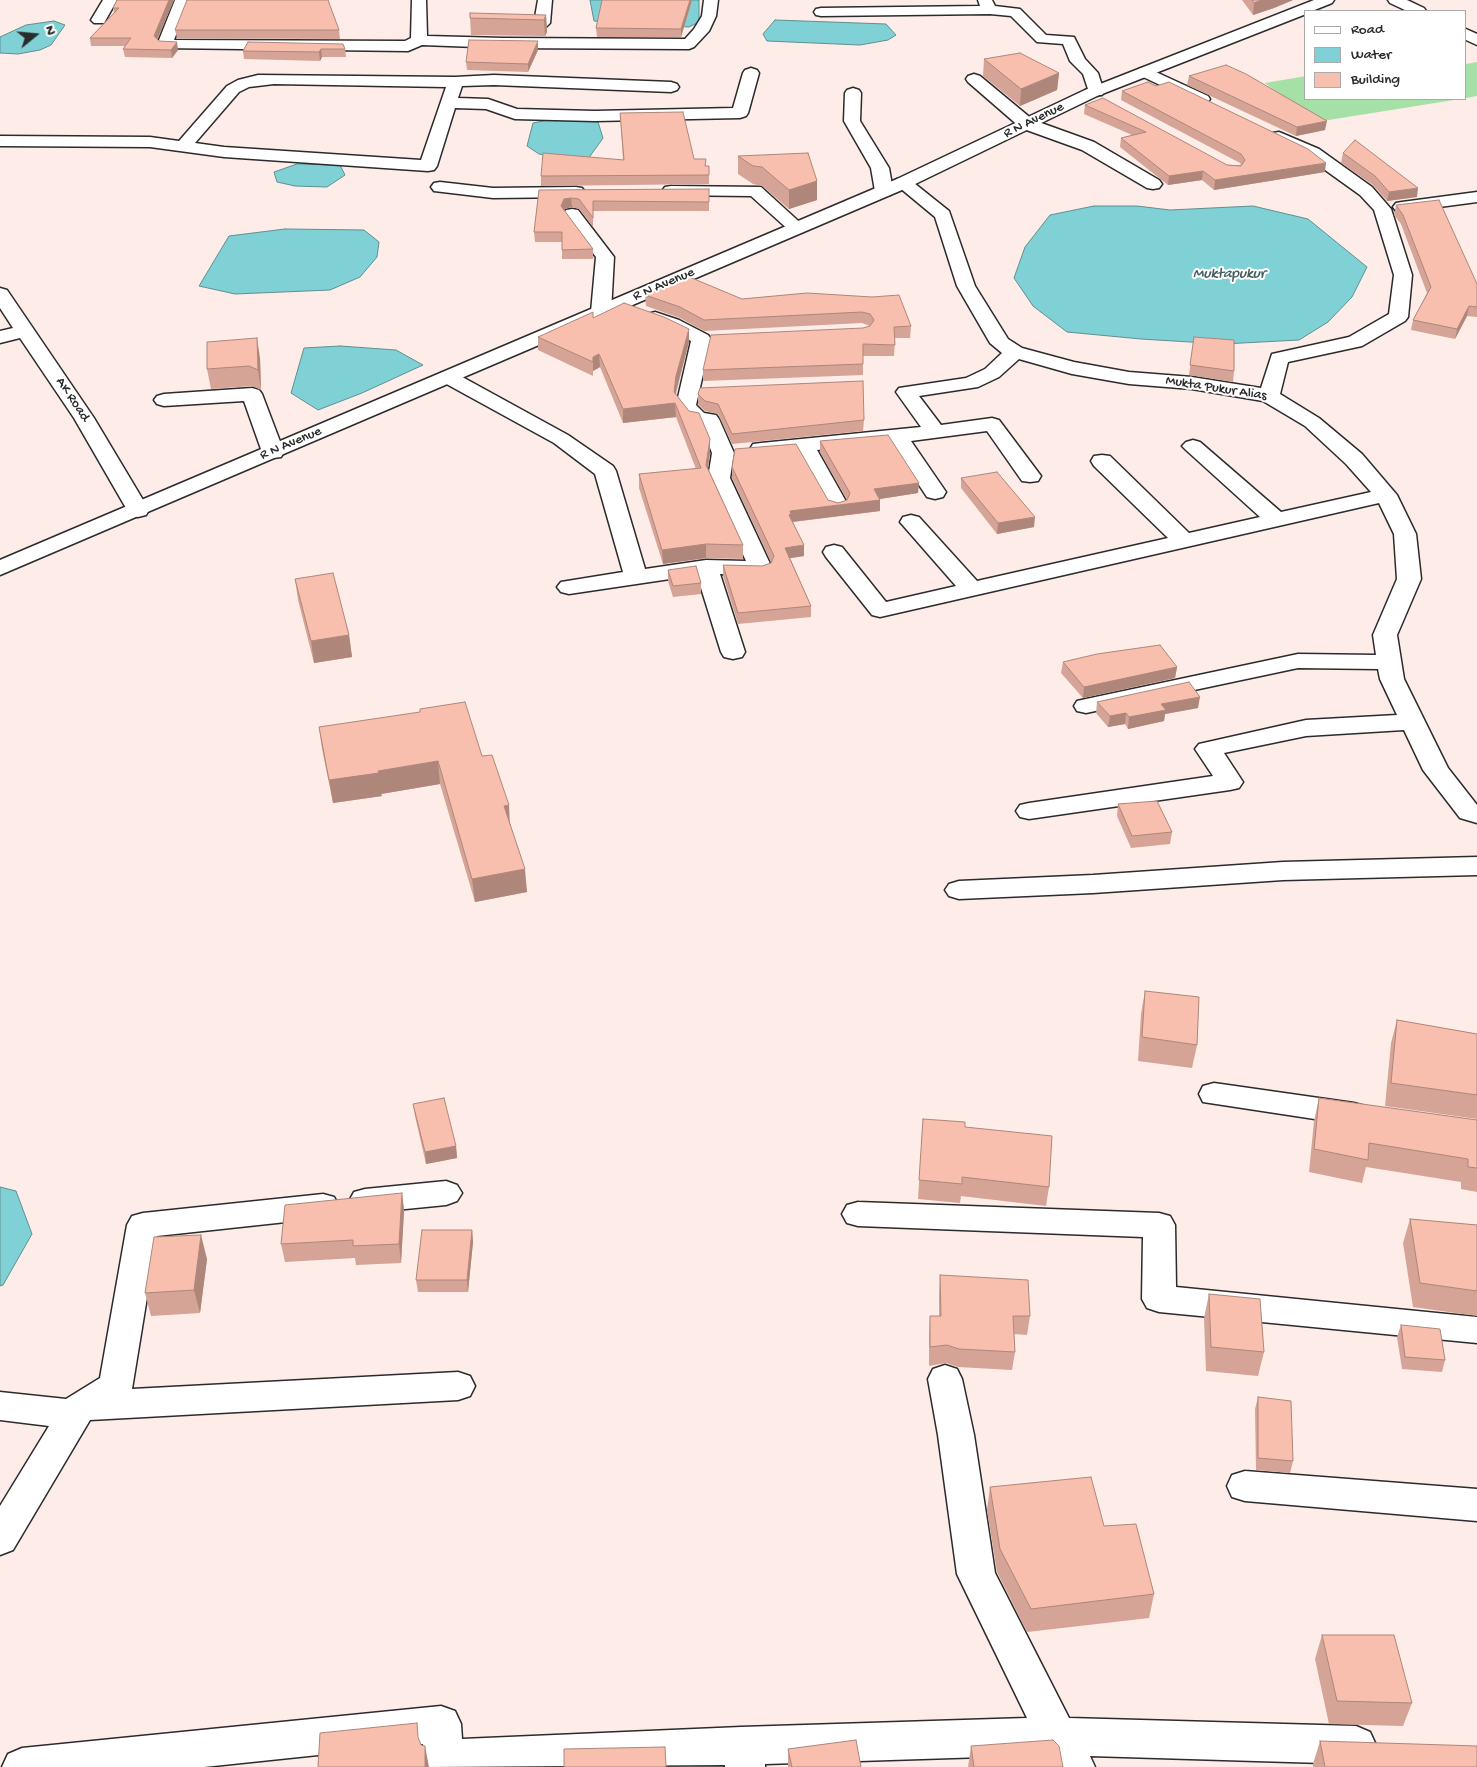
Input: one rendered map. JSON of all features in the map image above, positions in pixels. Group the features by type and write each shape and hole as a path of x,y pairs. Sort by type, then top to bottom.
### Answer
{"street":[{"path":"99,20 110,0"},
{"path":"182,0 165,45 408,46 419,40 503,43 690,44 701,31 709,16 711,0"},
{"path":"419,0 419,40"},
{"path":"542,23 546,0"},
{"name":"R N Avenue","path":"0,568 893,187 1027,124 1098,96 1145,72 1327,0"},
{"path":"1395,0 1417,10"},
{"path":"821,12 987,5 1016,12 1042,39 1069,40 1078,62 1090,74 1098,96"},
{"path":"1145,72 1216,106"},
{"path":"448,102 488,104 515,114 595,116 740,113 751,73"},
{"path":"183,147 233,89 244,83 274,79 455,82 494,80 671,87"},
{"path":"974,80 1027,124 1088,146 1153,184"},
{"path":"0,141 150,142 224,152 428,166 455,82"},
{"path":"853,94 852,121 893,187"},
{"path":"1260,128 1313,153 1366,191 1382,209 1403,275 1398,318 1355,342 1279,358 1269,396"},
{"path":"440,187 493,193 595,192"},
{"name":"Mukta Pukur Alias","path":"893,187 943,215 966,286 1000,343 1014,352 1072,368 1129,378 1192,383 1269,396 1312,422 1354,459 1386,495 1405,534 1409,579 1385,635 1392,679 1436,770 1469,812 1477,815"},
{"path":"651,192 755,191 797,228"},
{"path":"1382,209 1477,196"},
{"path":"569,587 706,567 761,568 719,478 723,453 709,420 698,419 686,406 698,390 711,339 672,324 610,308 605,257 572,214"},
{"name":"AK Road","path":"0,294 84,418 138,510"},
{"path":"0,337 25,331"},
{"path":"935,432 906,392 970,383 992,373 1014,352"},
{"path":"448,377 561,439 605,471 636,578"},
{"path":"164,400 252,394 273,452"},
{"path":"723,453 935,432 992,424 1030,476"},
{"path":"897,436 935,492"},
{"path":"804,445 837,505"},
{"path":"1193,446 1277,520"},
{"path":"1102,461 1184,541"},
{"path":"834,552 880,610 1386,495"},
{"path":"911,522 971,589"},
{"path":"706,567 733,652"},
{"path":"1086,706 1298,661 1390,662"},
{"path":"1029,811 1230,782 1208,750 1306,728 1413,722"},
{"path":"959,890 1093,884 1283,871 1477,866"},
{"path":"1214,1094 1379,1118"},
{"path":"0,1539 77,1410 116,1386 143,1225 446,1193"},
{"path":"858,1214 1159,1225 1159,1299 1477,1330"},
{"path":"945,1379 956,1435 976,1574 1041,1706 1066,1751"},
{"path":"0,1406 77,1410 458,1386"},
{"path":"1245,1486 1477,1504"},
{"path":"22,1767 441,1724 444,1759 1387,1746"}],"green space":[{"path":"1477,62 1477,96 1467,98 1467,64"},
{"path":"1304,76 1304,100 1454,100 1316,122 1265,83"}],"water":[{"path":"590,0 699,0 699,22 689,27 594,21"},
{"path":"775,20 886,24 896,35 888,40 860,45 767,41 763,34"},
{"path":"54,21 65,25 51,45 40,50 18,54 0,53 0,37 26,25"},
{"path":"564,117 598,122 603,138 588,159 572,161 539,154 527,146 533,123"},
{"path":"297,164 340,165 345,175 327,187 295,186 277,182 274,172"},
{"name":"Muktapukur","path":"1094,206 1137,206 1170,210 1253,206 1308,219 1367,267 1352,297 1328,322 1299,340 1223,344 1067,332 1033,306 1014,278 1025,247 1050,215"},
{"path":"285,229 364,230 379,242 377,257 360,277 330,290 235,294 199,286 229,236"},
{"path":"340,346 396,350 423,365 362,393 318,410 291,393 304,348"},
{"path":"0,1187 16,1191 32,1234 3,1285 0,1286"}],"building":[{"path":"117,0 169,0 154,36 159,41 177,42 171,50 123,49 131,38 90,38 119,8 113,8"},
{"path":"187,0 328,0 339,30 175,30"},
{"path":"602,0 690,0 681,29 596,28"},
{"path":"470,13 546,15 544,20 470,18"},
{"path":"469,40 538,41 528,64 466,62"},
{"path":"248,42 343,44 345,49 321,49 319,52 243,51"},
{"path":"1020,53 1059,73 1021,89 984,59"},
{"path":"1226,65 1246,74 1327,121 1297,127 1189,76"},
{"path":"1148,82 1156,86 1169,82 1308,149 1326,163 1215,180 1203,171 1169,176 1121,138 1146,132 1085,105 1103,98 1227,165 1241,166 1245,160 1241,154 1122,91"},
{"path":"683,112 694,159 706,159 705,166 709,166 709,175 541,176 543,153 624,160 620,113"},
{"path":"1355,140 1418,188 1389,192 1375,176 1343,153"},
{"path":"808,153 817,181 789,190 762,167 753,166 738,156"},
{"path":"709,189 709,202 593,201 593,218 579,199 564,199 561,206 593,249 562,250 562,232 534,232 539,190"},
{"path":"1439,200 1477,284 1477,307 1469,306 1457,329 1413,320 1431,287 1403,215 1396,205"},
{"path":"687,276 742,299 807,293 872,297 899,295 911,326 894,327 895,345 863,344 863,364 703,370 711,335 863,328 870,326 874,320 870,314 862,312 704,320 680,307 645,295"},
{"path":"624,303 664,317 689,329 676,376 674,392 689,411 699,413 710,439 706,465 743,545 706,544 662,550 639,474 701,468 675,403 623,409 599,354 593,357 593,362 538,337 593,312 593,318"},
{"path":"1194,337 1234,340 1234,371 1190,365"},
{"path":"257,338 258,370 249,366 207,369 207,342"},
{"path":"863,381 864,420 732,434 718,404 705,401 698,394 700,388"},
{"path":"888,435 919,483 874,489 880,500 790,511 791,514 789,515 804,545 785,548 811,606 738,613 723,565 762,566 771,563 774,556 732,467 735,449 796,444 828,500 838,503 847,500 850,493 820,441"},
{"path":"997,472 1035,517 998,523 961,478"},
{"path":"696,566 701,583 673,586 668,570"},
{"path":"333,573 349,635 311,641 295,579"},
{"path":"1160,645 1177,667 1084,687 1063,662 1097,654"},
{"path":"1189,682 1200,697 1161,704 1166,710 1129,717 1126,713 1110,716 1097,702"},
{"path":"465,702 482,756 492,755 509,805 504,806 525,869 472,879 438,761 378,771 379,773 329,780 319,727 420,712 420,709"},
{"path":"1157,801 1172,832 1132,836 1118,804"},
{"path":"1145,991 1199,997 1197,1045 1142,1037"},
{"path":"1397,1020 1477,1034 1477,1095 1391,1083"},
{"path":"444,1098 456,1146 425,1152 413,1104"},
{"path":"1319,1098 1477,1120 1477,1168 1468,1167 1468,1159 1369,1143 1368,1160 1314,1149"},
{"path":"923,1119 965,1122 965,1127 1052,1136 1049,1187 962,1177 962,1184 919,1180"},
{"path":"402,1193 399,1244 353,1246 353,1240 281,1244 285,1205"},
{"path":"1410,1219 1477,1225 1477,1291 1420,1283"},
{"path":"422,1230 472,1230 467,1280 416,1280"},
{"path":"201,1235 194,1290 145,1293 154,1237"},
{"path":"940,1275 1028,1280 1030,1316 1013,1316 1015,1352 959,1349 947,1345 930,1347 930,1316 941,1316"},
{"path":"1209,1294 1260,1299 1264,1352 1211,1347"},
{"path":"1401,1325 1440,1329 1445,1360 1405,1357"},
{"path":"1258,1397 1291,1401 1293,1461 1258,1458"},
{"path":"1091,1477 1104,1526 1136,1524 1154,1594 1031,1609 1000,1549 990,1487"},
{"path":"1322,1635 1394,1635 1412,1703 1337,1701"},
{"path":"417,1723 418,1737 421,1745 425,1746 425,1767 318,1767 320,1733"},
{"path":"856,1740 861,1767 792,1767 788,1749"},
{"path":"1053,1740 1059,1746 1063,1767 974,1767 971,1746"},
{"path":"1320,1741 1477,1746 1477,1767 1325,1767"},
{"path":"665,1747 666,1767 564,1767 564,1749"}]}
